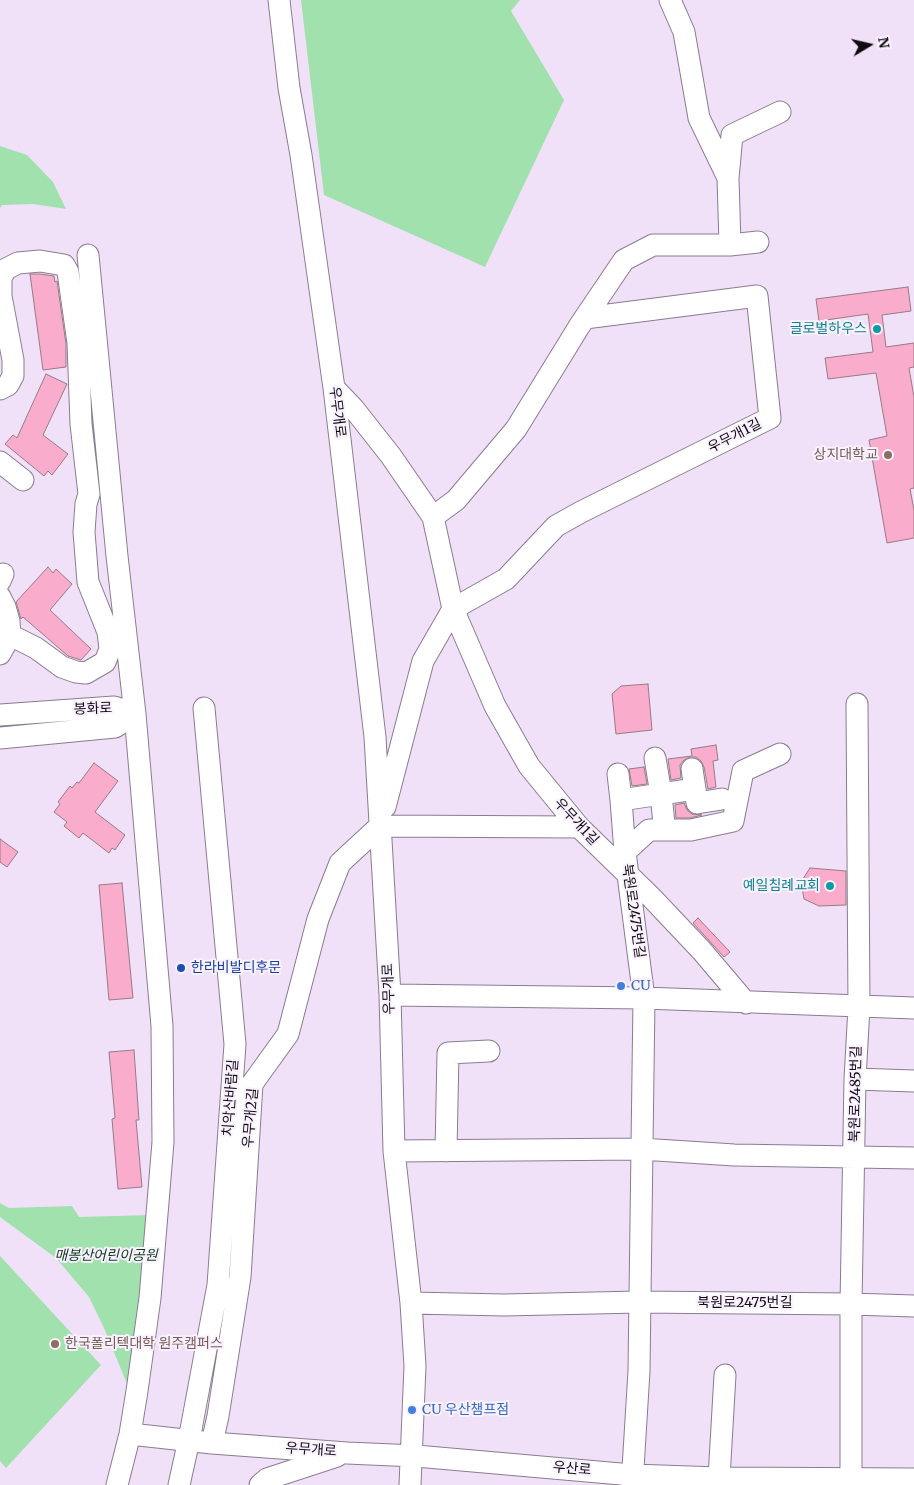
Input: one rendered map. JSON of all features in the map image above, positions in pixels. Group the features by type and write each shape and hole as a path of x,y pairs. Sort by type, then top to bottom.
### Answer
{"street":[{"name":"우무개로","path":"279,0 289,88 301,155 334,388 375,737 390,995 394,1151 411,1303 415,1366 410,1485"},
{"path":"670,0 684,32 699,118 728,178"},
{"path":"730,245 728,178 732,134 780,112"},
{"path":"433,518 456,500 516,429 585,318 624,260 653,245 730,245 758,242"},
{"path":"88,255 117,556 135,714 162,1026 163,1142 150,1298 130,1434 117,1485"},
{"path":"0,389 8,385 13,376 13,360 0,296 0,278 6,269 18,263 40,261 64,265 68,272 78,343 82,424 89,494 86,504 84,532 88,582 108,632 110,649 105,662 86,673 76,672 62,667 36,648 5,633"},
{"name":"우무개1길","path":"585,318 756,296 770,418 556,526 506,579 453,609 495,706 529,766 579,827 628,874 702,951 746,1003"},
{"path":"334,388 354,409 391,456 433,518 453,609 423,661 380,826 579,827"},
{"path":"0,462 23,480"},
{"path":"0,597 9,621 0,654"},
{"name":"북원로2485번길","path":"851,1482 851,1304 858,1007 857,704"},
{"name":"봉화로","path":"0,715 114,707 135,714"},
{"name":"치악산바람길","path":"179,1485 218,1285 235,1044 204,708"},
{"name":"봉화로","path":"0,738 115,727 135,714"},
{"name":"북원로2475번길","path":"632,1480 639,1371 644,998 625,852 649,830 692,830 733,821 743,771 780,754"},
{"path":"655,758 664,824"},
{"path":"618,774 622,800 625,852"},
{"path":"622,800 661,794 694,779 697,803 722,799"},
{"name":"우무개2길","path":"212,1443 240,1277 252,1084 288,1034 318,919 340,863 380,826"},
{"path":"390,995 644,998 914,1008"},
{"path":"446,1151 448,1053 489,1051"},
{"path":"855,1080 914,1082"},
{"path":"394,1151 641,1149 734,1155 914,1158"},
{"path":"411,1303 504,1305 639,1302"},
{"name":"북원로2475번길","path":"639,1302 914,1306"},
{"path":"719,1478 726,1375"},
{"name":"우무개로","path":"130,1434 212,1443 347,1453 411,1455"},
{"path":"260,1485 267,1479 347,1453"},
{"name":"우산로","path":"411,1455 632,1480 719,1478 851,1482 914,1480"}],"green space":[{"path":"301,0 520,0 511,11 564,100 485,267 324,195"},
{"path":"0,146 27,155 53,182 66,209 33,204 2,205 0,208"},
{"name":"매봉산어린이공원","path":"0,1203 9,1208 72,1206 79,1217 151,1215 130,1391 89,1297 56,1258 0,1217"},
{"path":"0,1256 101,1365 6,1468 0,1461"}],"building":[{"path":"30,274 54,276 55,282 57,281 66,344 66,367 43,370"},
{"path":"908,287 911,311 882,315 886,347 914,343 914,367 909,368 914,397 914,488 910,489 914,510 914,538 887,543 869,440 887,436 876,373 828,379 825,358 873,352 868,314 819,321 816,299"},
{"path":"46,374 67,384 43,435 68,454 52,475 48,471 44,476 5,444 13,435 17,438"},
{"path":"48,567 53,573 56,569 72,584 50,610 91,649 81,660 68,656 23,617 21,619 16,602"},
{"path":"648,684 652,730 616,734 612,694 621,686"},
{"path":"716,745 718,760 713,761 716,787 708,789 704,767 696,757 684,760 680,765 681,778 671,780 668,759 692,756 691,749"},
{"path":"94,763 118,781 95,812 125,835 115,850 112,848 109,853 83,833 79,838 64,826 67,822 54,812 60,804 58,802 70,786 72,788 77,782 79,783"},
{"path":"644,767 647,784 632,786 629,769"},
{"path":"684,803 687,810 692,814 702,815 690,818 676,818 675,805"},
{"path":"0,839 18,852 7,867 0,862"},
{"name":"예일침례교회","path":"810,868 846,871 846,905 819,906 804,899 801,882"},
{"path":"122,883 133,998 109,1000 99,885"},
{"path":"698,918 730,952 724,957 693,923"},
{"path":"134,1050 139,1120 136,1120 142,1187 118,1189 112,1119 115,1118 109,1052"}],"place":[{"name":"글로벌하우스","path":"877,329"},
{"name":"상지대학교","path":"888,455"},
{"name":"예일침례교회","path":"830,886"},
{"name":"한라비발디후문","path":"181,968"},
{"name":"CU","path":"621,986"},
{"name":"한국폴리텍대학 원주캠퍼스","path":"55,1344"},
{"name":"CU 우산챔프점","path":"412,1410"}]}
